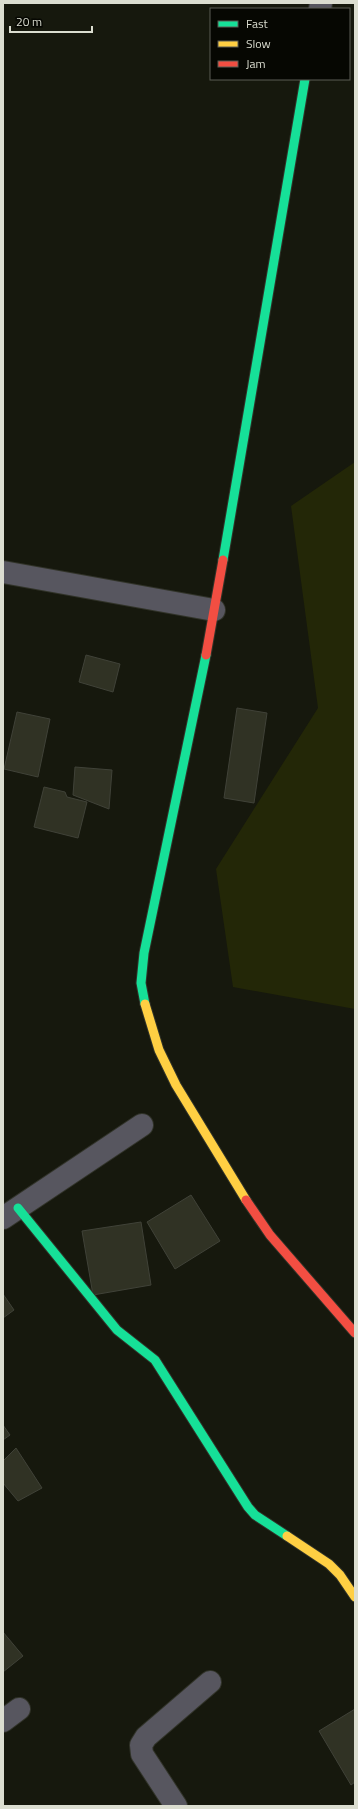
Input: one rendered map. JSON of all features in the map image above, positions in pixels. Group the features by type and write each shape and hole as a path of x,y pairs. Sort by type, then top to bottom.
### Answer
{"street":[{"path":"305,80 214,610 194,718 144,953 141,983 146,1013 159,1050 176,1085 252,1210 270,1235 355,1333"},
{"path":"3,572 214,610"},
{"path":"142,1125 10,1213 117,1330 155,1360 248,1507 255,1515 329,1564 340,1575 355,1597"},
{"path":"176,1806 142,1754 141,1745 146,1737 210,1682"}],"green space":[{"path":"355,462 355,1009 233,987 216,869 318,708 291,506"}],"building":[{"path":"86,655 120,664 113,692 79,682"},
{"path":"237,708 267,713 254,803 224,798"},
{"path":"17,712 50,719 38,777 4,769"},
{"path":"75,767 112,770 109,809 73,795"},
{"path":"44,787 65,792 67,797 87,802 78,838 34,827"},
{"path":"191,1195 220,1241 175,1269 147,1222"},
{"path":"141,1222 151,1285 93,1295 82,1231"},
{"path":"3,1294 14,1310 3,1318"},
{"path":"3,1425 10,1435 3,1440"},
{"path":"16,1448 42,1488 18,1501 3,1483 3,1461"},
{"path":"3,1632 23,1656 3,1672"},
{"path":"355,1709 355,1782 351,1785 319,1731"}],"traffic: fast":[{"path":"223,560 305,80"},
{"path":"145,1004 141,983 144,953 206,655"},
{"path":"18,1208 117,1330 155,1360 248,1507 255,1515 287,1536"}],"traffic: slow":[{"path":"145,1004 159,1050 176,1085 246,1200"},
{"path":"287,1536 329,1564 340,1575 355,1597"}],"traffic: jam":[{"path":"206,655 223,560"},
{"path":"246,1200 270,1235 355,1333"}]}
